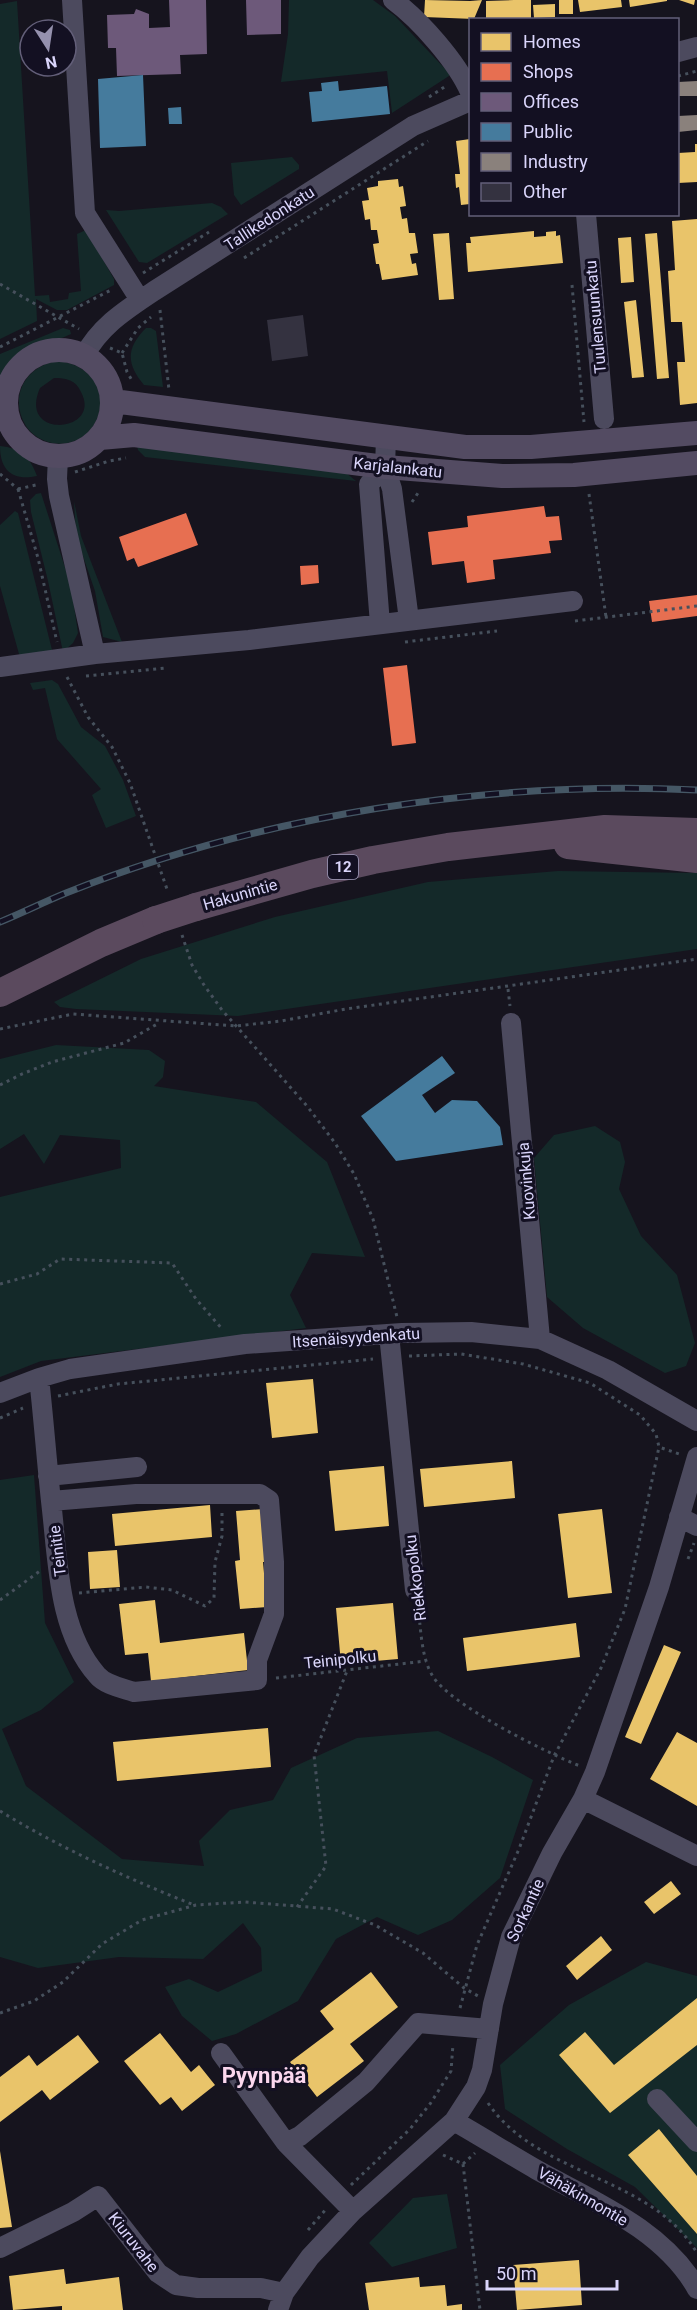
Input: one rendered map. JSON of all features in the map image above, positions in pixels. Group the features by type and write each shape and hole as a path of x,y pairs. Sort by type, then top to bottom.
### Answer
{"highway":[{"name":"Hakunintie","path":"0,993 101,943 156,920 312,874 373,860 494,841 605,828 697,832"},
{"name":"Hakunintie","path":"494,841 585,846 697,859"}],"main road":[{"path":"89,347 107,382 113,401 109,423 99,438 92,445 77,452 58,456 40,452 8,437 3,404 9,385 20,368 34,357 50,351 68,351 89,347"},
{"name":"Karjalankatu","path":"113,401 465,447 531,447 697,433"},
{"name":"Karjalankatu","path":"99,438 134,435 385,467 502,476 589,474 697,463"}],"street":[{"path":"72,0 85,213 128,281 147,295"},
{"path":"393,0 444,51 467,85"},
{"path":"679,52 697,48"},
{"name":"Tallikedonkatu","path":"89,347 114,318 147,295 413,126 469,102"},
{"name":"Tuulensuunkatu","path":"586,216 604,419"},
{"path":"386,438 385,467 392,489 409,620"},
{"path":"58,456 59,496 95,654"},
{"path":"380,624 369,484 385,467"},
{"path":"0,667 95,654 249,640 573,602"},
{"name":"Kuovinkuja","path":"511,1023 540,1339"},
{"name":"Itsenäisyydenkatu","path":"0,1394 39,1378 70,1369 245,1344 389,1334 471,1332 540,1339 608,1370 697,1421"},
{"name":"Riekkopolku","path":"389,1334 399,1356 416,1590"},
{"name":"Teinitie","path":"39,1378 62,1594 78,1645 98,1678 116,1687 134,1692 257,1680"},
{"name":"Sorkantie","path":"281,2302 310,2257 353,2211 454,2121 476,2087 482,2070 493,2004 511,1937 595,1772 659,1587 696,1458"},
{"path":"48,1476 137,1467"},
{"path":"51,1501 136,1494 260,1494 269,1500 274,1562 274,1614 257,1660 257,1680"},
{"path":"679,1517 696,1540"},
{"path":"583,1799 697,1856"},
{"path":"286,2143 300,2136 366,2082 418,2023 489,2029"},
{"path":"221,2053 286,2143 353,2211"},
{"path":"657,2099 697,2142"},
{"name":"Vähäkinnontie","path":"454,2121 621,2216 652,2237 697,2289"},
{"name":"Kiuruvahe","path":"0,2248 73,2212 98,2196 158,2273 176,2285 198,2288 261,2288 281,2302"}],"path":[{"path":"679,76 697,71"},
{"path":"424,101 447,85 467,85"},
{"path":"315,213 430,139"},
{"path":"139,390 127,372 122,353 138,328 164,306 147,295 141,274 217,227"},
{"path":"0,347 128,281"},
{"path":"0,284 60,318 89,347 122,353"},
{"path":"572,285 586,442"},
{"path":"160,310 170,394"},
{"path":"589,474 590,504 606,617"},
{"path":"0,476 18,489"},
{"path":"0,1029 73,1014 236,1026 697,959"},
{"path":"0,1085 52,1062 124,1043 160,1022"},
{"path":"0,1284 37,1274 60,1259 172,1263 196,1299 227,1335 245,1344"},
{"path":"0,1418 41,1401 118,1384 399,1356 461,1354 523,1364 590,1383 640,1415 656,1434 659,1447 696,1458"},
{"name":"Riekkopolku","path":"416,1590 426,1661 433,1677 451,1697 554,1756 601,1668 625,1609 659,1447"},
{"path":"62,1594 146,1587 172,1590 205,1606 214,1598 215,1562 222,1536 222,1495"},
{"path":"0,1599 57,1558"},
{"name":"Teinipolku","path":"257,1680 426,1661"},
{"path":"297,1907 326,1866 314,1755 347,1671"},
{"path":"0,1811 36,1834 196,1905"},
{"path":"0,2013 34,2001 63,1982 102,1944 142,1920 196,1905 245,1902 333,1909 375,1924 423,1953 464,1988 493,2004"},
{"path":"451,2071 476,2087 498,2119 538,2147 587,2174 641,2198 687,2236 697,2253"},
{"path":"463,2164 480,2310"}],"green space":[{"path":"289,0 373,0 395,16 449,73 449,76 392,113 387,71 281,82 288,34"},
{"path":"17,1 18,78 22,78 35,296 49,295 50,302 68,299 69,293 81,291 77,234 86,230 114,279 114,285 67,310 57,310 36,299 37,321 0,339 0,4"},
{"path":"292,157 299,165 299,169 241,205 234,195 231,163"},
{"path":"212,203 221,207 228,214 147,263 139,262 106,210 119,211"},
{"path":"63,328 70,330 71,334 28,349 21,354 13,361 0,385 0,354"},
{"path":"146,328 156,331 163,387 144,385 131,363 135,342"},
{"path":"58,361 79,367 92,378 99,393 100,408 95,423 85,435 70,442 52,443 41,439 28,429 21,415 19,404 23,384 37,369","holes":["54,378 70,380 81,392 85,406 81,416 72,422 60,425 49,423 40,416 36,405 40,388"]},
{"path":"0,446 14,449 24,455 37,476 21,477 5,468"},
{"path":"137,446 345,472 356,481 145,457"},
{"path":"41,493 71,586 78,633 73,643 63,652 31,512 30,500 36,494"},
{"path":"74,501 81,536 122,642 103,637 95,591 76,536"},
{"path":"15,511 18,513 53,654 23,658 19,654 0,586 0,525"},
{"path":"52,680 58,684 81,727 105,746 123,780 136,816 106,828 92,795 101,789 57,739 45,688 33,690 30,683"},
{"path":"558,871 697,873 697,949 238,1016 76,1009 60,1007 54,1002 141,959 275,917 428,882"},
{"path":"56,1045 149,1050 165,1061 163,1077 154,1086 256,1102 327,1162 365,1257 312,1253 290,1295 306,1328 41,1361 0,1377 0,1197 121,1168 120,1140 60,1135 44,1164 24,1134 0,1149 0,1059"},
{"path":"595,1126 620,1142 625,1162 619,1189 641,1236 677,1275 695,1343 686,1366 665,1373 583,1328 547,1297 534,1158 554,1135"},
{"path":"34,1475 45,1623 74,1682 41,1710 2,1729 26,1786 122,1859 204,1866 199,1841 230,1810 273,1800 291,1768 357,1738 438,1731 533,1780 500,1878 452,1920 418,1935 377,1917 336,1939 298,2001 236,2034 212,2041 182,2016 165,1987 189,1979 218,1992 262,1971 261,1948 243,1923 203,1959 119,1957 38,1968 0,1957 0,1480"},
{"path":"646,1962 697,1976 697,2248 635,2187 567,2149 505,2109 500,2065 569,2005"},
{"path":"447,2194 457,2248 392,2267 369,2243 413,2198"}],"building: Homes":[{"path":"425,0 482,0 474,18 424,17"},
{"path":"531,0 531,18 486,18 486,1"},
{"path":"559,0 573,0 573,14 559,14"},
{"path":"578,0 621,0 622,7 580,12"},
{"path":"629,0 667,0 667,1 630,7"},
{"path":"679,0 695,0 694,5"},
{"path":"555,4 555,17 534,18 533,5"},
{"path":"469,139 469,204 461,205 459,187 456,188 455,174 460,174 456,141"},
{"path":"695,144 697,144 697,182 679,183 679,153 695,152"},
{"path":"398,179 399,187 403,186 406,206 400,207 402,219 407,218 409,233 415,233 418,253 410,254 412,264 416,263 418,275 382,280 379,264 376,264 373,244 379,243 377,230 371,230 370,219 365,220 362,201 369,200 367,188 378,186 378,181"},
{"path":"697,219 697,403 680,405 677,362 685,362 682,322 671,322 668,271 675,270 672,221"},
{"path":"534,231 534,237 546,236 546,232 556,231 556,236 560,235 563,263 468,272 466,243 471,243 470,237"},
{"path":"449,233 454,299 439,300 433,234"},
{"path":"657,233 669,378 657,379 645,234"},
{"path":"631,237 634,282 621,283 618,238"},
{"path":"636,300 644,377 632,378 624,302"},
{"path":"313,1379 318,1433 272,1438 266,1383"},
{"path":"512,1461 515,1498 424,1507 420,1469"},
{"path":"384,1466 389,1526 335,1531 329,1471"},
{"path":"210,1505 212,1537 115,1546 112,1514"},
{"path":"264,1509 268,1562 263,1562 267,1607 240,1609 235,1561 240,1560 236,1511"},
{"path":"602,1509 612,1593 568,1598 558,1514"},
{"path":"117,1550 120,1587 90,1589 88,1552"},
{"path":"155,1600 160,1643 244,1633 248,1670 151,1681 148,1653 125,1655 119,1604"},
{"path":"393,1603 398,1659 341,1664 336,1608"},
{"path":"576,1623 580,1657 467,1671 463,1638"},
{"path":"664,1645 681,1652 641,1744 625,1737"},
{"path":"268,1728 271,1767 117,1781 113,1742"},
{"path":"677,1732 697,1743 697,1806 650,1779"},
{"path":"671,1881 681,1894 654,1914 644,1902"},
{"path":"601,1936 612,1950 577,1980 566,1966"},
{"path":"371,1972 398,2007 350,2044 364,2061 317,2097 290,2062 334,2029 320,2011"},
{"path":"697,1998 697,2045 610,2113 559,2055 585,2032 614,2065"},
{"path":"160,2033 191,2072 199,2065 215,2085 182,2111 171,2097 160,2105 124,2061"},
{"path":"78,2035 99,2062 50,2100 42,2090 0,2122 0,2077 29,2055 37,2066"},
{"path":"659,2129 697,2176 697,2234 628,2155"},
{"path":"0,2151 12,2227 0,2228"},
{"path":"579,2260 582,2305 517,2310 513,2265"},
{"path":"64,2269 66,2284 119,2277 123,2310 62,2310 62,2306 13,2310 9,2276"},
{"path":"419,2277 420,2287 445,2285 447,2306 462,2304 462,2310 369,2310 365,2283"}],"building: Shops":[{"path":"544,506 546,517 559,516 562,540 549,541 551,553 493,560 495,579 467,583 464,561 432,565 428,532 468,527 467,516"},
{"path":"186,513 198,545 138,567 134,558 127,561 119,537"},
{"path":"318,565 319,583 301,585 300,566"},
{"path":"697,595 697,616 652,622 649,601"},
{"path":"407,665 416,743 392,746 383,668"}],"building: Offices":[{"path":"169,0 206,0 207,54 180,55 181,74 117,76 116,48 108,48 107,15 134,14 136,9 149,14 149,28 170,27"},
{"path":"246,0 281,0 281,34 247,35"}],"building: Public":[{"path":"143,75 146,146 100,148 98,79"},
{"path":"338,81 339,91 387,86 390,114 312,122 309,92 322,91 321,83"},
{"path":"181,107 182,124 169,124 168,108"},
{"path":"442,1056 455,1073 422,1095 435,1113 452,1100 477,1101 500,1127 503,1145 396,1161 361,1116"}],"building: Industry":[{"path":"697,81 697,96 679,96 679,82"},
{"path":"697,115 697,130 679,132 679,116"}],"building: Other":[{"path":"303,315 308,356 272,361 267,320"}],"railway":[{"path":"0,922 66,893 141,866 217,843 296,823 376,808 538,791 618,788 697,790"}],"district":[{"name":"Pyynpää","path":"264,2075"}]}
